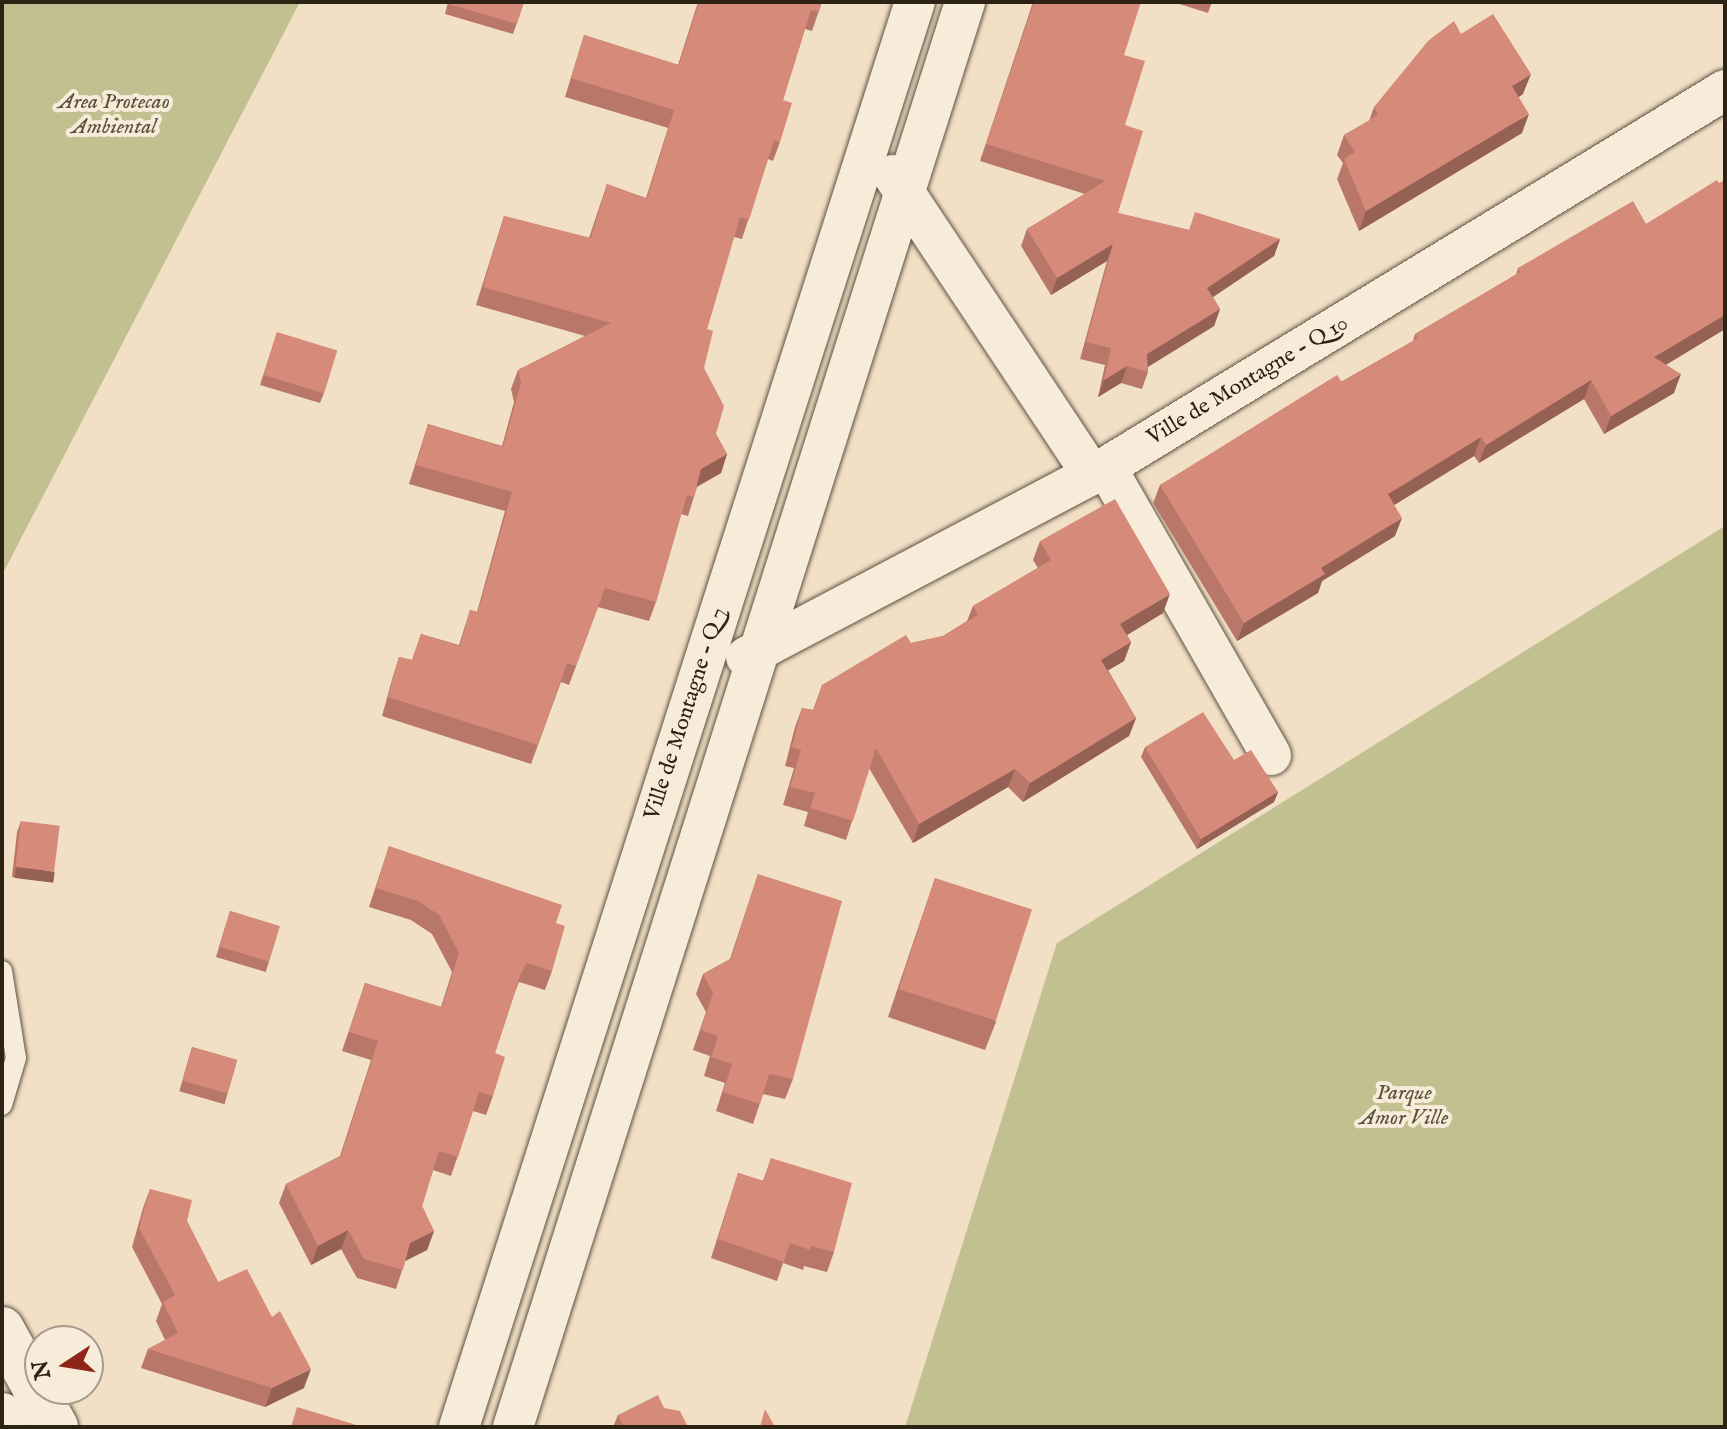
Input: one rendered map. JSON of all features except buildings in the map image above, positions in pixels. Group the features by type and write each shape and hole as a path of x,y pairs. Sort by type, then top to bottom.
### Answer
{"street":[{"name":"Ville de Montagne - Q 7","path":"459,1427 915,2"},
{"path":"513,1427 965,2"},
{"name":"Ville de Montagne - Q 10","path":"699,673 759,652 1099,471 1725,90"},
{"path":"869,145 905,190 1099,471 1271,755"},
{"path":"2,1329 56,1427"},
{"path":"2,1415 8,1427"}],"lane":[{"path":"2,971 16,1058 2,1105"}],"green space":[{"name":"Area Protecao Ambiental","path":"2,2 300,2 2,575"},
{"name":"Parque Amor Ville","path":"1725,526 1725,1427 905,1427 1057,943"}]}
